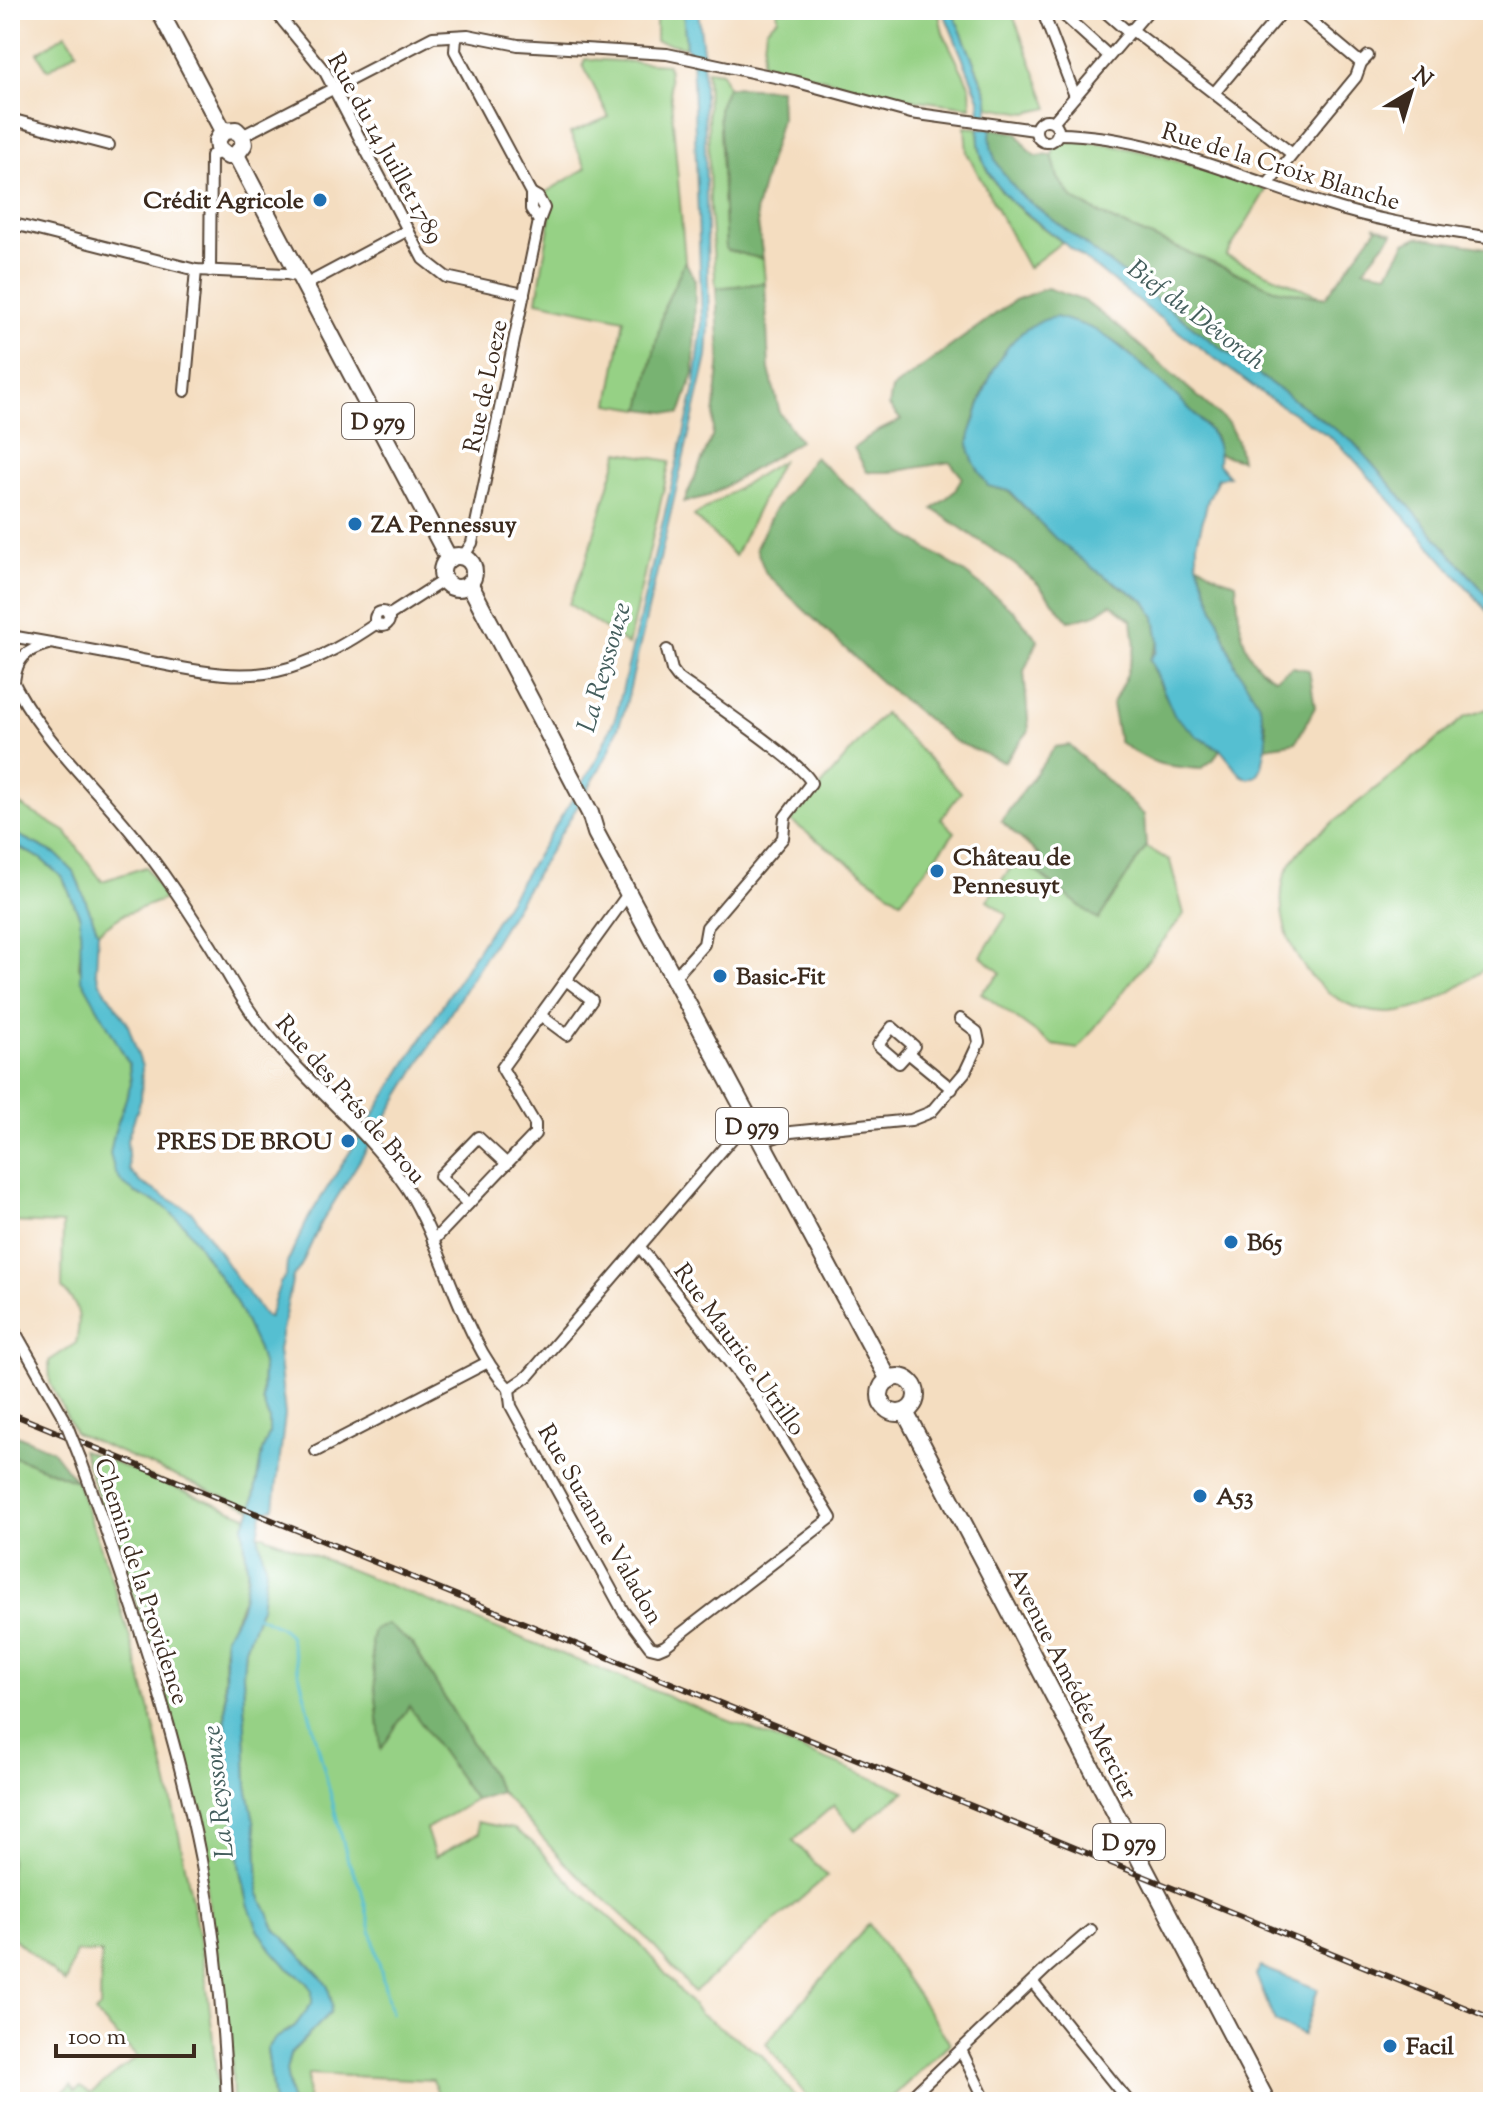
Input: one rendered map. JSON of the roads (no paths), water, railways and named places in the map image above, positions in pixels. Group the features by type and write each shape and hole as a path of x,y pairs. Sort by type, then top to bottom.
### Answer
{"main road":[{"path":"159,10 223,131"},
{"path":"236,130 244,144 228,153 217,141 223,131 236,130"},
{"name":"D 979","path":"228,153 303,281 456,558"},
{"path":"456,558 473,568 458,584 443,566 456,558"},
{"name":"D 979","path":"458,584 576,796 889,1380"},
{"path":"903,1378 914,1388 915,1401 905,1412 893,1413 880,1401 881,1389 889,1380 903,1378"},
{"name":"Avenue Amédée Mercier","path":"905,1412 1267,2102"}],"street":[{"name":"Rue du 14 Juillet 1789","path":"274,10 325,72 423,259 446,277 524,294"},
{"path":"1103,10 1215,92 1291,153"},
{"path":"1054,121 1149,10"},
{"path":"1215,92 1284,10"},
{"path":"1268,184 1356,77 1364,59 1298,10"},
{"path":"1050,12 1109,56"},
{"path":"1050,12 1075,96"},
{"path":"242,136 433,37 468,35 518,45 621,50 682,57 729,66 911,113 1035,130"},
{"name":"Rue de Loeze","path":"456,38 455,51 531,193 531,209 539,221 472,543 456,558"},
{"path":"10,119 109,145"},
{"path":"1035,130 1042,120 1054,121"},
{"path":"1035,130 1043,142 1054,140 1058,134 1054,121"},
{"name":"Rue de la Croix Blanche","path":"1058,134 1148,147 1353,213 1493,238"},
{"path":"210,271 211,156 228,153"},
{"path":"10,223 196,270 287,274 303,281 408,230"},
{"path":"185,391 196,270"},
{"path":"10,636 213,674 252,673 286,669 313,660 341,647 377,623 378,613 388,616 458,584"},
{"path":"12,679 23,655 50,643"},
{"path":"667,650 672,670 678,678 809,776 811,783 785,817 783,838 707,927 704,944 674,978"},
{"name":"Rue des Prés de Brou","path":"12,679 33,717 57,749 132,833 162,873 259,1024 407,1189 488,1362 509,1389"},
{"path":"433,1241 537,1129 502,1068 628,894"},
{"path":"540,1015 567,1035 592,1000 566,980"},
{"path":"760,1142 791,1132 911,1120 931,1112 965,1072 979,1042 977,1032 960,1019"},
{"path":"908,1053 952,1089"},
{"path":"509,1389 528,1376 748,1120"},
{"path":"468,1204 440,1176 478,1137 507,1164"},
{"name":"Rue Maurice Utrillo","path":"640,1247 758,1399 831,1518"},
{"name":"Chemin de la Providence","path":"10,1323 64,1418 80,1458 140,1630 171,1734 201,1860 225,2045 227,2102"},
{"path":"316,1451 488,1362"},
{"name":"Rue Suzanne Valadon","path":"509,1389 511,1406 623,1611 650,1647 658,1649 665,1646 831,1518"},
{"path":"906,2102 1091,1930"},
{"path":"1033,1983 1129,2102"},
{"path":"961,2050 986,2102"}],"water":[{"path":"683,10 698,10 703,51 709,325 707,357 625,709 609,752 585,794 320,1225 300,1268 293,1276 278,1350 285,1415 274,1507 262,1514 258,1535 266,1570 261,1607 245,1648 243,1674 247,1786 257,1837 259,1894 276,1930 328,1987 332,2005 330,2013 290,2054 286,2070 291,2102 274,2102 267,2049 275,2039 295,2026 312,2003 312,1991 308,1983 288,1968 271,1949 258,1929 248,1904 229,1801 226,1762 225,1637 241,1608 248,1575 243,1526 252,1509 262,1452 269,1434 269,1419 262,1400 263,1367 236,1302 186,1227 164,1206 122,1183 115,1172 110,1154 131,1084 129,1064 81,978 80,917 63,878 40,858 10,843 10,831 56,854 74,872 98,932 96,971 100,983 127,1022 142,1067 141,1099 127,1140 129,1170 140,1182 192,1212 235,1276 265,1316 269,1317 280,1283 286,1275 287,1263 309,1217 595,763 616,716 694,392 702,323 692,54 686,47"},
{"path":"943,10 952,10 988,97 988,120 980,118 979,98"},
{"path":"979,128 991,128 994,157 1023,197 1211,341 1353,442 1493,602 1493,617 1350,455 1329,436 1263,394 1013,203 987,169 980,150"},
{"path":"1056,317 1108,338 1180,399 1216,443 1218,464 1229,476 1218,478 1208,500 1197,543 1197,563 1235,665 1260,706 1267,740 1262,767 1257,776 1249,779 1241,775 1220,749 1199,738 1174,715 1150,659 1159,641 1155,617 1145,601 1095,570 1055,538 1009,491 988,486 972,459 970,435 987,385 1002,355 1025,330"},
{"path":"1261,1967 1318,1989 1303,2035 1275,2022 1256,1975"}],"waterway":[{"path":"257,1616 289,1635 348,1861 361,1888 391,2013"}],"railway":[{"path":"10,1413 1493,2019"}],"place":[{"name":"Crédit Agricole","path":"320,200"},
{"name":"ZA Pennessuy","path":"355,524"},
{"name":"Château de Pennesuyt","path":"937,871"},
{"name":"Basic-Fit","path":"720,976"},
{"name":"PRES DE BROU","path":"348,1141"},
{"name":"B65","path":"1231,1242"},
{"name":"A53","path":"1200,1496"},
{"name":"Facil","path":"1390,2046"}],"water label":[{"name":"Bief du Dévorah","path":"1197,314"},
{"name":"La Reyssouze","path":"603,667"},
{"name":"La Reyssouze","path":"217,1792"}]}
